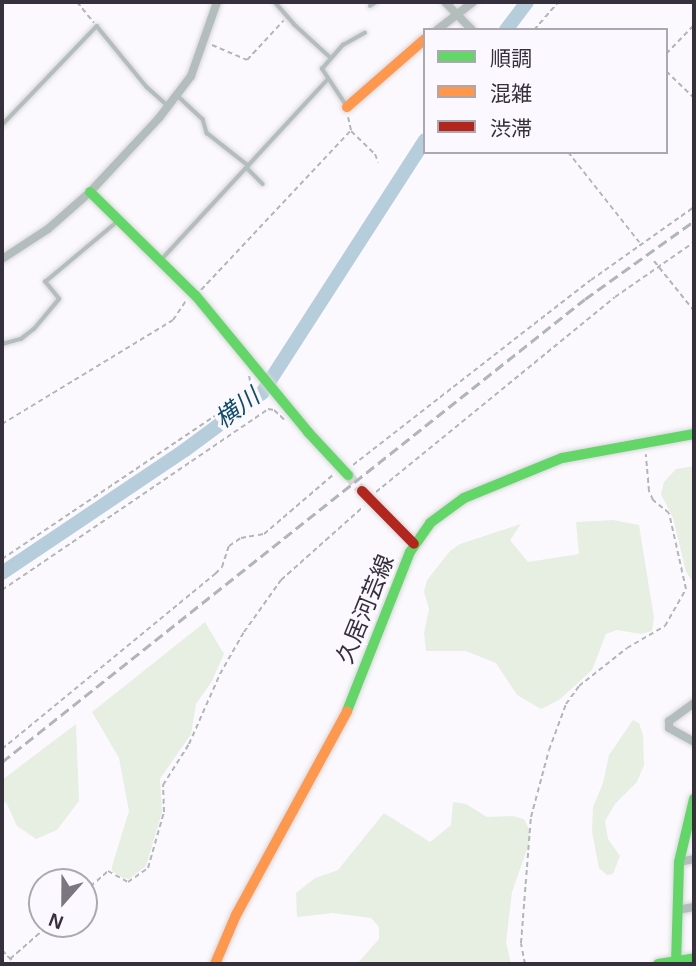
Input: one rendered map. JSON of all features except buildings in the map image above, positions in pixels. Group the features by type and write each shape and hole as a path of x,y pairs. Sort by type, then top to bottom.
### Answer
{"main road":[{"path":"347,107 423,41"},
{"path":"90,192 194,294 344,472"},
{"name":"久居河芸線","path":"215,964 236,915 347,710 414,544 429,523 450,506 507,478 562,458 694,434"},
{"path":"367,497 414,544"},
{"path":"675,963 679,862 694,799"},
{"path":"658,964 675,963 694,957"}],"street":[{"path":"2,259 48,229 90,192 169,107 191,76 216,2"},
{"path":"445,2 470,28"},
{"path":"440,28 473,2"},
{"path":"694,703 668,720 669,729 694,742"},
{"path":"679,862 694,859"},
{"path":"677,911 694,907"}],"lane":[{"path":"275,2 330,57"},
{"path":"370,6 376,2"},
{"path":"2,125 97,26 147,87 169,107"},
{"path":"347,107 327,80 322,68 330,57 365,33"},
{"path":"161,261 327,80"},
{"path":"177,95 203,119 206,133 248,167 263,184"},
{"path":"2,344 21,339 34,329 59,299 45,282 120,220"}],"path":[{"path":"77,2 97,26"},
{"path":"536,28 558,2"},
{"path":"204,43 247,60 287,16"},
{"path":"668,52 694,25"},
{"path":"668,73 694,98"},
{"path":"347,107 351,130 371,150 378,162"},
{"path":"2,424 173,320 194,294 351,130"},
{"path":"569,154 639,242"},
{"path":"2,749 222,568 229,546 237,540 264,534 591,280 694,207"},
{"path":"98,880 108,871 128,882 148,868 164,812 163,785 189,744 220,674 244,632 281,580 367,497 658,266 694,242"},
{"path":"654,261 694,311"},
{"path":"2,559 233,404 249,386 250,377 243,367"},
{"path":"2,590 268,410 274,410 289,424"},
{"path":"525,964 521,943 531,817 549,750 566,704 579,686 627,648 665,626 686,589 669,513 653,500 649,491 645,442"},
{"path":"10,959 34,938"},
{"path":"2,950 15,964"}],"shaded area":[{"path":"694,466 694,583 686,572 673,518 661,494 664,482 676,469"},
{"path":"613,520 639,525 654,618 652,631 641,634 617,630 606,634 592,670 559,700 541,709 517,695 496,663 466,651 426,651 424,633 429,609 424,592 427,580 450,551 460,544 521,524 510,540 528,562 579,554 576,522"},
{"path":"205,622 224,654 212,681 196,704 191,734 160,779 162,812 146,866 129,879 121,877 112,871 112,866 129,811 119,758 92,712"},
{"path":"633,720 639,723 643,735 644,765 637,782 615,804 605,821 608,839 620,856 613,874 607,875 599,868 592,832 593,807 603,783 609,755"},
{"path":"76,724 79,801 57,830 36,839 17,826 7,804 2,800 2,780"},
{"path":"453,802 466,804 487,817 513,816 524,819 530,831 529,844 512,892 506,942 511,964 357,964 379,939 379,927 371,918 333,913 297,917 296,893 315,878 338,870 384,813 430,842 451,825"}],"waterway":[{"name":"横川","path":"508,28 527,2"},
{"name":"横川","path":"2,573 185,450 262,393 423,143"}],"tunnel":[{"path":"348,475 362,491"}],"railway":[{"path":"2,762 585,299 694,221"}],"traffic: fast":[{"path":"90,192 196,296 308,432 348,475"},
{"path":"347,711 410,552 430,523 464,498 562,458 694,434"},
{"path":"676,964 679,862 694,799"},
{"path":"658,964 694,958"}],"traffic: slow":[{"path":"347,107 423,41"},
{"path":"215,964 236,915 347,711"}],"traffic: jam":[{"path":"362,491 414,544"}]}
